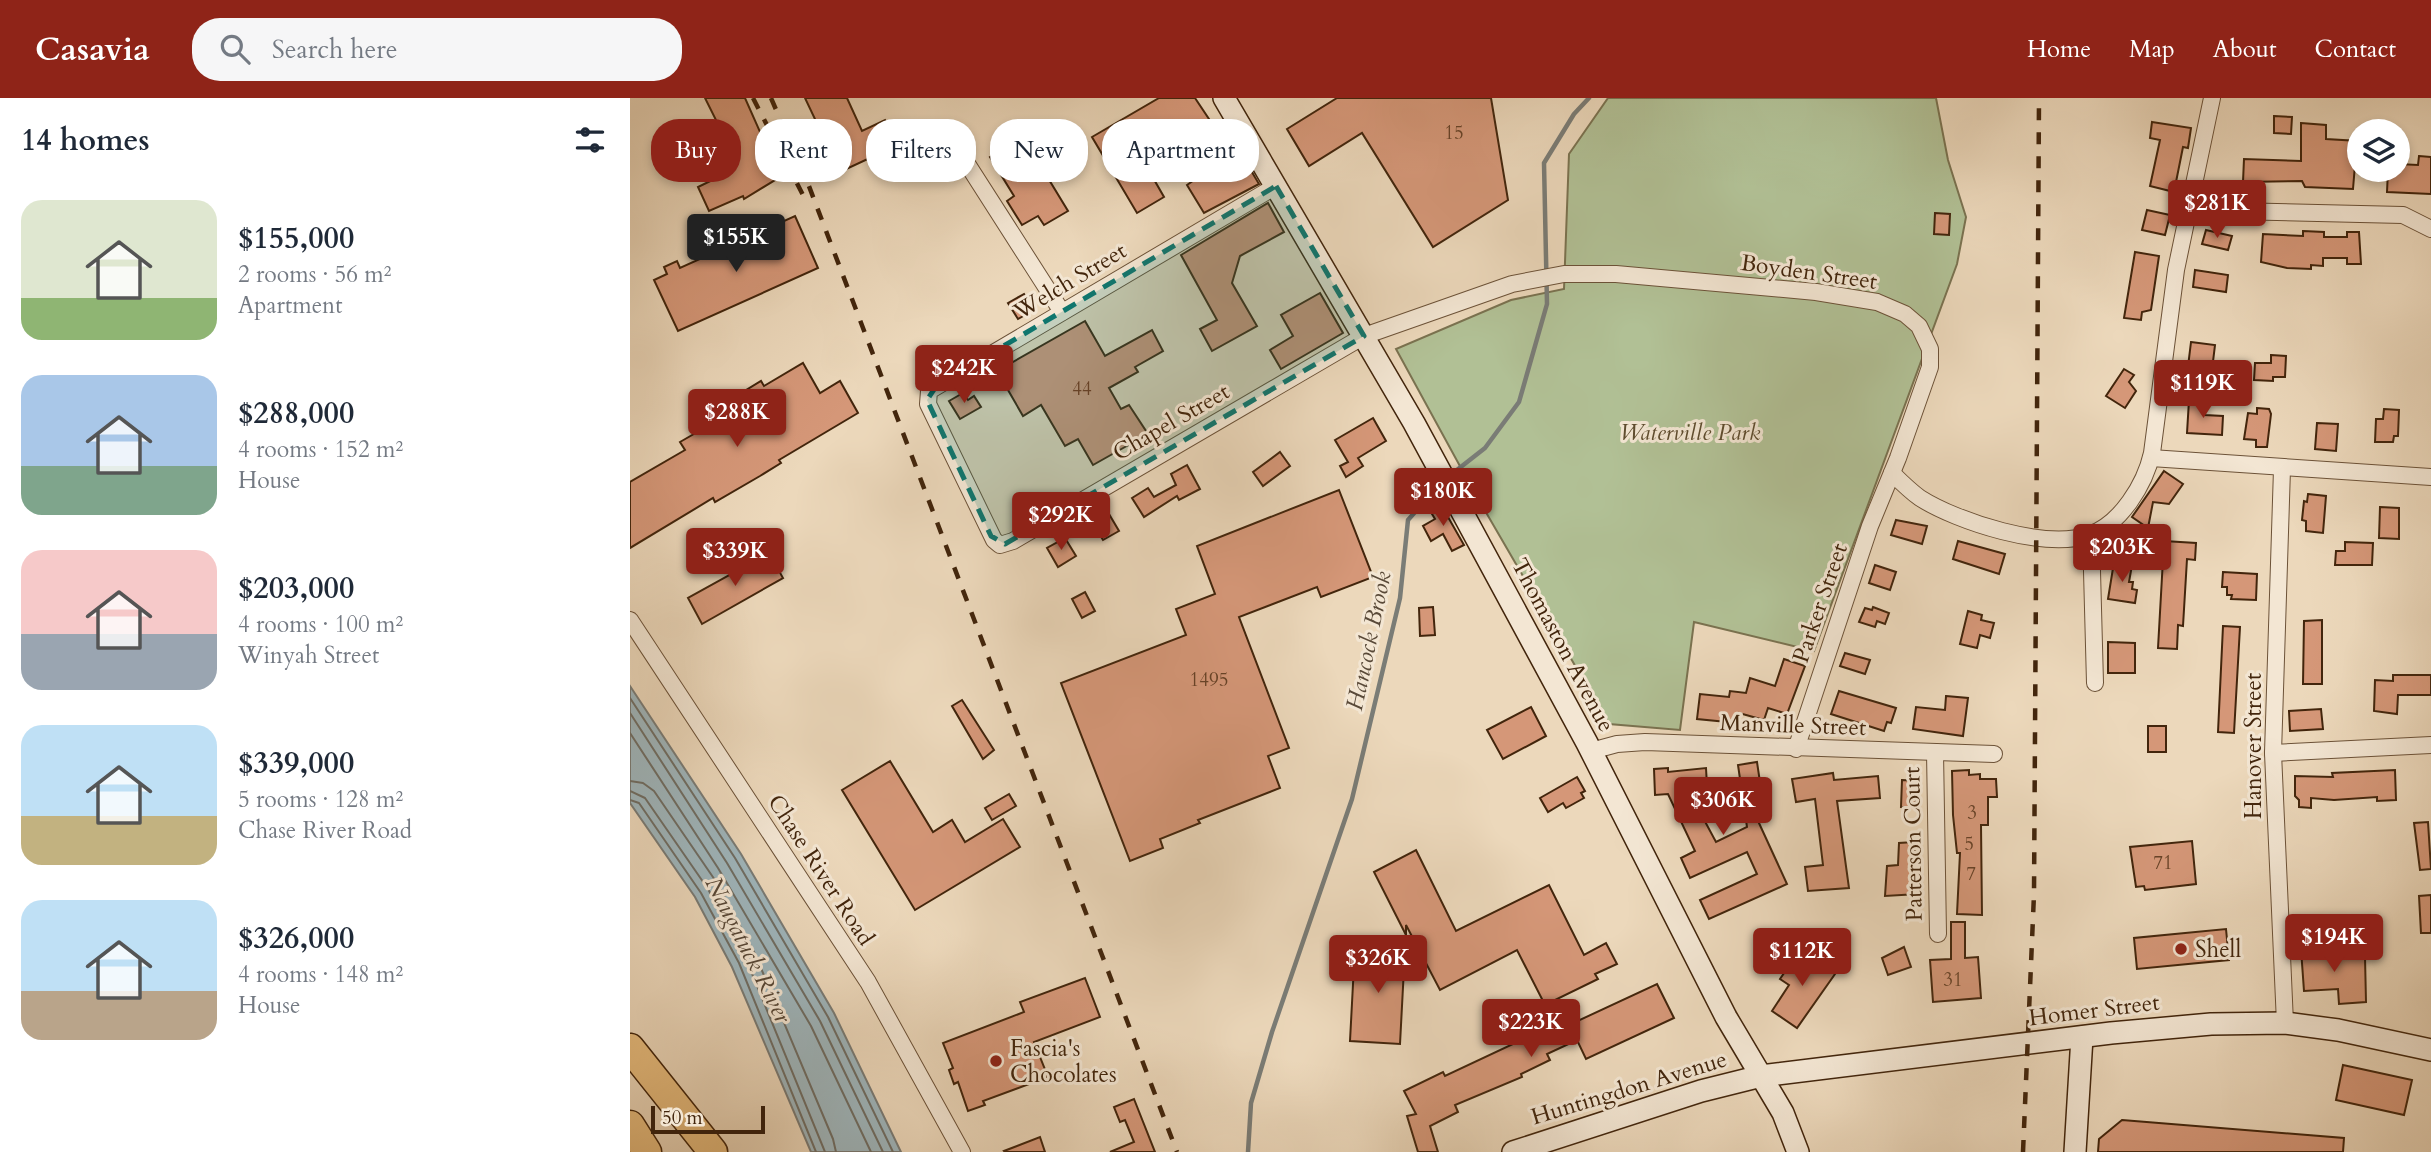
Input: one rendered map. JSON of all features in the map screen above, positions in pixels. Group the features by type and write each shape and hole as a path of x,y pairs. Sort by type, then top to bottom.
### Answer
{"highway":[{"path":"630,1048 713,1152"},
{"path":"630,1125 647,1152"}],"main road":[{"name":"Thomaston Avenue","path":"1224,98 1364,336 1451,492 1591,751 1726,1017 1783,1113 1798,1152"},
{"name":"Homer Street","path":"1761,1076 2211,1024 2285,1023 2338,1030 2431,1050"},
{"path":"2075,1152 2082,1037"},
{"name":"Huntingdon Avenue","path":"1513,1152 1701,1091 1761,1076"}],"street":[{"path":"1892,474 1923,499 1999,529 2051,539 2091,534 2106,526 2120,512 2143,480 2151,458 2173,291 2213,98"},
{"path":"976,178 1062,312"},
{"name":"Welch Street","path":"1000,545 991,537 928,404 927,394 937,385 1276,186"},
{"path":"2189,210 2403,215 2431,229"},
{"name":"Boyden Street","path":"1364,336 1529,280 1564,274 1616,274 1816,292 1877,302 1905,314 1924,334 1931,362 1892,474"},
{"name":"Chapel Street","path":"1000,545 1013,541 1364,336"},
{"path":"2151,458 2282,469 2431,477"},
{"name":"Hanover Street","path":"2282,469 2273,753 2285,1023"},
{"name":"Parker Street","path":"1796,748 1870,526 1892,474"},
{"path":"2091,534 2095,683"},
{"name":"Chase River Road","path":"630,620 867,982 962,1152"},
{"name":"Manville Street","path":"1591,751 1645,742 1994,754"},
{"path":"2273,753 2431,745"},
{"name":"Patterson Court","path":"1934,752 1938,934"}],"highlighted area":[{"path":"1276,186 1364,336 1005,544 991,536 927,400 937,385"}],"green space":[{"name":"Waterville Park","path":"1608,98 1936,98 1948,160 1966,217 1957,264 1814,651 1694,622 1680,730 1609,724 1473,490 1396,349 1511,300 1564,289 1569,154"}],"water":[{"name":"Naugatuck River","path":"630,686 741,854 834,1013 901,1152 811,1152 732,967 695,897 630,803"}],"building":[{"path":"705,98 745,98 755,121 755,182 772,182 744,199 743,196 709,211 698,187 708,182 741,182 741,119 716,119"},
{"path":"805,98 847,98 862,131 866,129 866,160 852,166 852,119 815,119"},
{"path":"1159,98 1195,98 1209,119 1123,119"},
{"path":"1337,98 1491,98 1508,200 1433,247 1362,133 1309,166 1287,129"},
{"path":"2274,116 2292,117 2291,134 2274,133"},
{"path":"2152,122 2191,128 2188,148 2183,147 2174,192 2150,186 2160,140 2150,138"},
{"path":"2301,123 2326,125 2326,139 2347,140 2347,182 2354,182 2353,189 2305,187 2302,181 2243,182 2244,159 2301,161"},
{"path":"1102,131 1102,154 1092,137"},
{"path":"2419,156 2431,157 2431,194 2387,192 2387,182 2410,182 2410,165 2418,165"},
{"path":"1005,182 1050,182 1068,211 1044,225 1038,216 1022,225 1007,201 1014,196"},
{"path":"1119,182 1155,182 1164,197 1137,213"},
{"path":"1191,182 1259,184 1204,213 1187,185"},
{"path":"1268,203 1284,232 1240,256 1232,283 1257,326 1212,351 1200,329 1217,320 1181,255"},
{"path":"2147,210 2170,215 2165,235 2142,230"},
{"path":"1935,213 1950,214 1949,235 1934,234"},
{"path":"795,216 818,268 678,331 654,280 667,274 664,267 677,261 680,268"},
{"path":"2206,230 2232,236 2228,250 2202,244"},
{"path":"2303,231 2324,232 2324,237 2347,237 2347,232 2359,232 2361,264 2347,264 2347,258 2323,258 2323,266 2311,265 2311,269 2287,268 2261,262 2263,234 2303,236"},
{"path":"2135,252 2159,256 2151,310 2142,312 2141,320 2124,318"},
{"path":"2195,270 2228,275 2226,292 2193,287"},
{"path":"1320,293 1343,333 1281,369 1270,350 1293,336 1281,315"},
{"path":"1024,294 1034,310 1018,319 1008,303"},
{"path":"1085,321 1105,356 1152,330 1163,351 1135,367 1138,372 1109,388 1121,409 1129,405 1148,434 1093,465 1078,439 1065,446 1041,405 1023,416 997,371"},
{"path":"2191,342 2215,345 2211,378 2187,375"},
{"path":"2271,355 2286,356 2285,377 2273,377 2273,381 2254,380 2255,363 2271,363"},
{"path":"803,363 820,393 840,381 858,413 779,460 781,463 760,476 715,502 713,498 630,548 630,482 685,450 680,442 739,408 733,398 761,381 764,386"},
{"path":"2124,369 2134,375 2129,382 2136,391 2125,408 2106,396"},
{"path":"963,393 968,400 974,396 981,407 960,419 949,401"},
{"path":"2189,400 2206,401 2205,415 2223,416 2222,435 2187,433"},
{"path":"2257,408 2269,409 2271,414 2267,447 2256,447 2256,440 2244,439 2248,413 2257,414"},
{"path":"2384,409 2399,410 2398,436 2394,436 2393,442 2375,442 2376,419 2383,419"},
{"path":"1373,418 1386,441 1358,458 1363,466 1346,477 1340,466 1348,462 1335,440"},
{"path":"2317,423 2338,424 2336,451 2315,449"},
{"path":"1280,452 1290,466 1263,486 1253,472"},
{"path":"1187,465 1200,489 1179,500 1177,496 1144,517 1132,498 1148,488 1154,497 1176,485 1171,474"},
{"path":"2164,471 2183,484 2169,504 2153,502 2148,528 2132,517"},
{"path":"1339,490 1373,577 1321,597 1317,587 1239,617 1289,748 1268,756 1280,788 1198,820 1200,823 1160,839 1163,848 1130,861 1061,683 1186,635 1176,609 1215,594 1197,546"},
{"path":"2308,494 2326,496 2323,533 2306,531 2306,521 2302,520 2304,501 2307,502"},
{"path":"1440,503 1464,545 1452,551 1443,534 1431,541 1423,526 1435,519 1429,509"},
{"path":"2380,507 2399,508 2399,539 2379,538"},
{"path":"1109,514 1119,531 1103,540 1093,523"},
{"path":"1896,520 1927,526 1922,544 1891,535"},
{"path":"1065,538 1076,556 1058,567 1047,548"},
{"path":"1958,541 2005,554 1999,574 1953,559"},
{"path":"2164,541 2196,543 2195,560 2187,559 2183,626 2178,625 2177,649 2158,648"},
{"path":"2345,542 2373,543 2372,565 2335,565 2336,551 2345,551"},
{"path":"769,553 783,578 702,624 688,598"},
{"path":"2114,562 2132,565 2129,582 2133,582 2132,589 2137,590 2135,603 2108,599"},
{"path":"1875,565 1896,572 1890,590 1869,583"},
{"path":"2223,572 2257,574 2256,600 2231,599 2232,595 2227,595 2227,587 2222,587"},
{"path":"1085,592 1095,611 1082,618 1072,599"},
{"path":"1433,607 1435,635 1420,636 1419,608"},
{"path":"1873,607 1889,613 1885,624 1877,621 1875,627 1859,622 1865,608 1872,610"},
{"path":"1968,611 1982,615 1981,620 1994,623 1990,638 1980,635 1977,648 1960,644"},
{"path":"2322,620 2322,684 2303,684 2304,621"},
{"path":"2223,626 2240,627 2234,733 2218,732"},
{"path":"2108,642 2135,643 2135,673 2108,673"},
{"path":"1845,653 1870,660 1865,674 1840,666"},
{"path":"1784,659 1805,666 1787,714 1768,708 1764,720 1739,713 1737,723 1697,719 1700,694 1729,697 1730,691 1746,693 1750,678 1775,686"},
{"path":"2393,675 2431,675 2431,695 2398,695 2397,714 2374,711 2375,680 2393,681"},
{"path":"1839,691 1896,708 1891,723 1887,722 1884,731 1831,714"},
{"path":"1946,696 1968,698 1963,736 1913,729 1916,707 1945,710"},
{"path":"962,700 994,750 983,759 952,706"},
{"path":"1531,707 1546,736 1503,759 1487,730"},
{"path":"2321,709 2323,729 2290,731 2289,711"},
{"path":"2148,726 2166,726 2166,752 2148,752"},
{"path":"890,761 933,832 952,820 965,842 1003,819 1020,847 915,910 842,790"},
{"path":"1757,762 1764,809 1753,810 1787,884 1709,919 1700,900 1757,874 1747,852 1690,878 1681,858 1695,851 1668,794 1655,795 1654,769 1668,768 1668,772 1706,768 1707,786 1687,788 1716,842 1747,827 1738,765"},
{"path":"1969,770 1969,775 1980,774 1980,779 1996,779 1997,797 1988,797 1988,825 1981,825 1982,915 1957,914 1960,853 1957,853 1953,815 1952,771"},
{"path":"2395,770 2396,800 2377,801 2377,797 2334,800 2311,798 2311,808 2299,807 2299,800 2295,796 2295,776 2333,777 2332,773"},
{"path":"1833,773 1834,780 1878,776 1880,798 1837,801 1849,888 1808,891 1805,867 1823,865 1815,799 1796,802 1792,779"},
{"path":"1577,777 1585,791 1581,793 1584,798 1566,808 1563,803 1548,812 1540,798"},
{"path":"1902,780 1917,781 1915,808 1901,807"},
{"path":"1009,794 1016,806 992,820 985,808"},
{"path":"2428,822 2431,869 2420,870 2414,823"},
{"path":"2192,841 2196,884 2145,890 2144,886 2136,887 2130,847"},
{"path":"1914,842 1918,894 1885,896 1887,866 1898,865 1899,843"},
{"path":"1416,850 1456,931 1549,885 1584,955 1606,943 1617,964 1595,974 1598,979 1545,1005 1517,950 1440,990 1406,925 1406,935 1374,872"},
{"path":"2431,895 2431,933 2421,933 2419,896"},
{"path":"1951,922 1965,922 1965,958 1978,957 1981,998 1933,1002 1930,960 1951,959"},
{"name":"Shell","path":"2226,929 2229,960 2137,969 2134,938"},
{"path":"2318,944 2318,948 2335,947 2336,959 2365,957 2366,1002 2339,1004 2338,989 2304,991 2301,949 2304,945"},
{"path":"1355,946 1405,949 1400,1044 1350,1041"},
{"path":"1904,947 1911,967 1888,975 1882,958"},
{"path":"1800,950 1835,974 1797,1028 1772,1011 1789,985 1780,979"},
{"path":"1085,978 1100,1017 1034,1042 1048,1077 983,1101 985,1105 968,1111 958,1082 954,1084 949,1070 953,1068 943,1043 1024,1012 1020,1002"},
{"path":"1657,984 1674,1018 1586,1059 1577,1040 1547,1054 1550,1060 1521,1074 1522,1077 1455,1105 1458,1112 1430,1126 1438,1152 1418,1152 1407,1116 1416,1114 1404,1091 1443,1072 1445,1076 1551,1026 1554,1032"},
{"path":"2343,1065 2412,1080 2404,1115 2336,1100"},
{"path":"1134,1099 1155,1152 1110,1152 1134,1142 1125,1120 1120,1122 1114,1107"},
{"path":"2122,1120 2344,1138 2343,1152 2098,1152 2099,1139"},
{"path":"1040,1137 1045,1152 1004,1151"}],"waterway":[{"name":"Hancock Brook","path":"1448,477 1485,448 1519,402 1547,304 1544,163 1574,114 1589,98"},
{"name":"Hancock Brook","path":"1248,1152 1251,1103 1272,1032 1352,799 1400,598 1408,520 1439,485"}],"railway":[{"path":"753,98 804,197"},
{"path":"771,98 807,181 1177,1152"},
{"path":"2023,1152 2034,894 2039,98"}],"place":[{"name":"Shell","path":"2181,949"},
{"name":"Fascia's Chocolates","path":"996,1061"}]}
